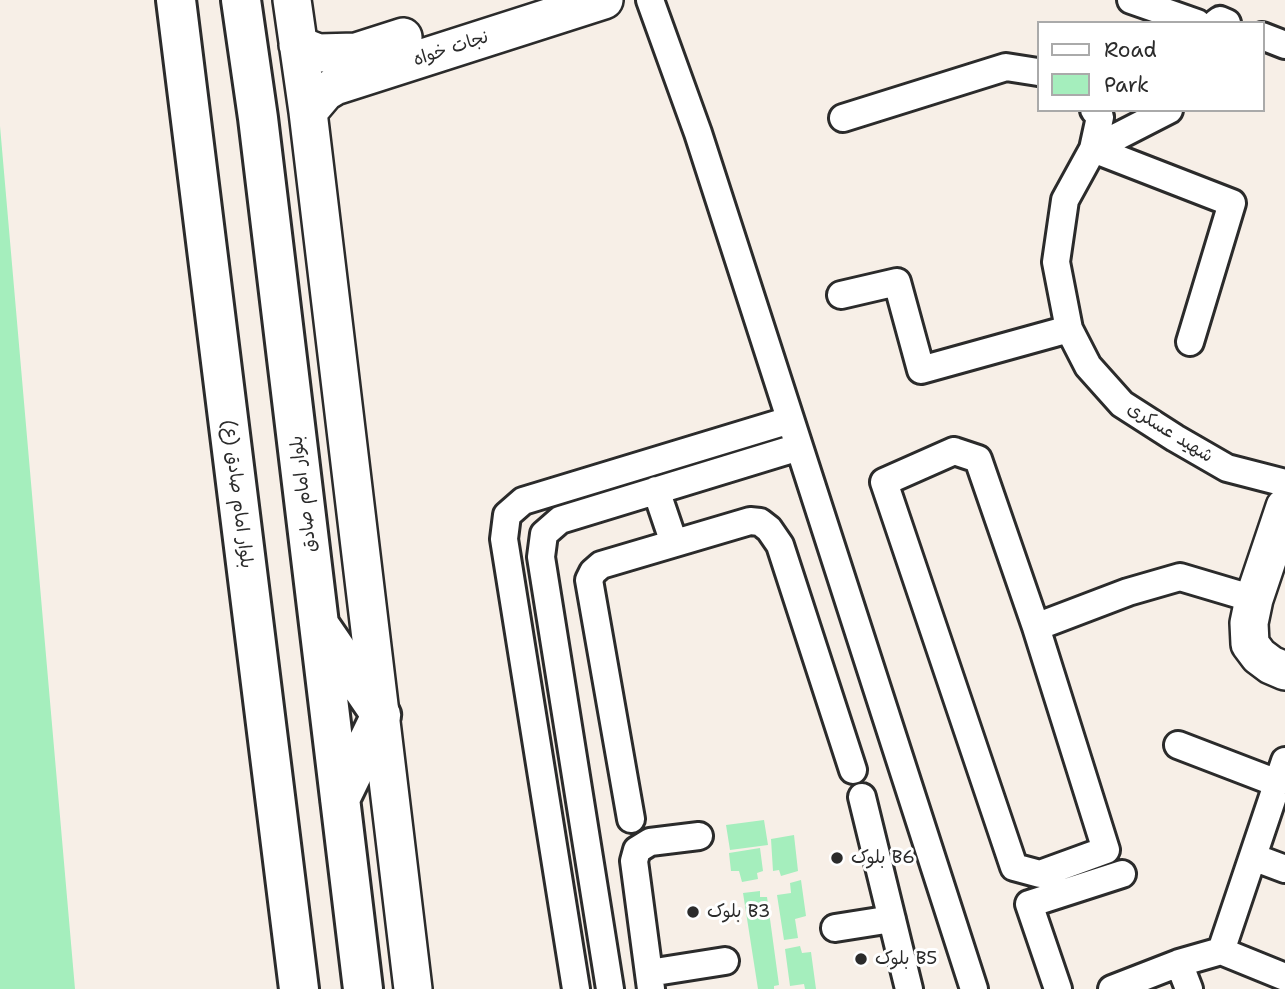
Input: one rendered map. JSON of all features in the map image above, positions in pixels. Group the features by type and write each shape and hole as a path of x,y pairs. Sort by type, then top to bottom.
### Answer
{"main road":[{"name":"بلوار امام صادق (ع)","path":"176,0 299,989"},
{"name":"بلوار امام صادق","path":"241,0 258,118 363,989"},
{"path":"319,624 381,715 340,799"}],"street":[{"path":"292,0 308,112 413,989"},
{"path":"298,45 318,53 356,52 521,0"},
{"name":"نجات خواه","path":"308,112 325,92 343,83 604,0"},
{"path":"650,0 698,133 974,989"},
{"path":"1131,0 1191,21"},
{"path":"1264,37 1285,45"},
{"path":"843,118 1006,67 1036,72"},
{"name":"شهید عسکری","path":"1096,112 1100,117 1093,149 1065,200 1056,262 1069,329 1088,366 1122,404 1227,468 1285,483"},
{"path":"1093,149 1165,112"},
{"path":"1093,149 1231,203 1190,342"},
{"path":"841,295 897,282 921,370 1069,329"},
{"path":"576,989 504,539 507,515 523,501 790,419"},
{"path":"610,989 541,557 544,534 560,520 799,447"},
{"path":"954,451 978,459 1036,627 1105,850 1040,874 1014,867 884,482 954,451"},
{"path":"656,490 674,543"},
{"path":"1285,507 1249,622 1250,644 1265,660 1285,671"},
{"path":"631,819 589,580 601,565 750,521 760,522 775,536 780,545 853,770"},
{"path":"1036,627 1180,577 1254,599"},
{"path":"1178,745 1281,772 1275,820 1252,857 1221,951"},
{"path":"862,797 909,989"},
{"path":"699,835 650,842 637,850 634,861 650,981 725,961"},
{"path":"1252,857 1285,869"},
{"path":"1058,989 1029,904 1122,874"},
{"path":"835,928 892,919"},
{"path":"1112,989 1179,962 1221,951 1285,977"},
{"path":"1179,962 1189,989"}],"green space":[{"path":"0,126 75,989 0,989"},
{"path":"764,820 768,845 730,850 726,825"},
{"path":"794,835 798,871 781,876 779,870 773,871 771,839"},
{"path":"760,848 763,871 757,873 758,879 742,882 739,871 731,871 729,853"},
{"path":"801,880 806,916 795,919 798,938 784,940 777,895 791,893 790,883"},
{"path":"760,891 760,897 767,897 779,985 774,986 774,989 758,989 743,893"},
{"path":"800,946 802,953 811,952 816,989 805,989 804,984 790,986 785,949"}],"place":[{"name":"بلوک B6","path":"837,858"},
{"name":"بلوک B3","path":"693,912"},
{"name":"بلوک B5","path":"861,959"}]}
